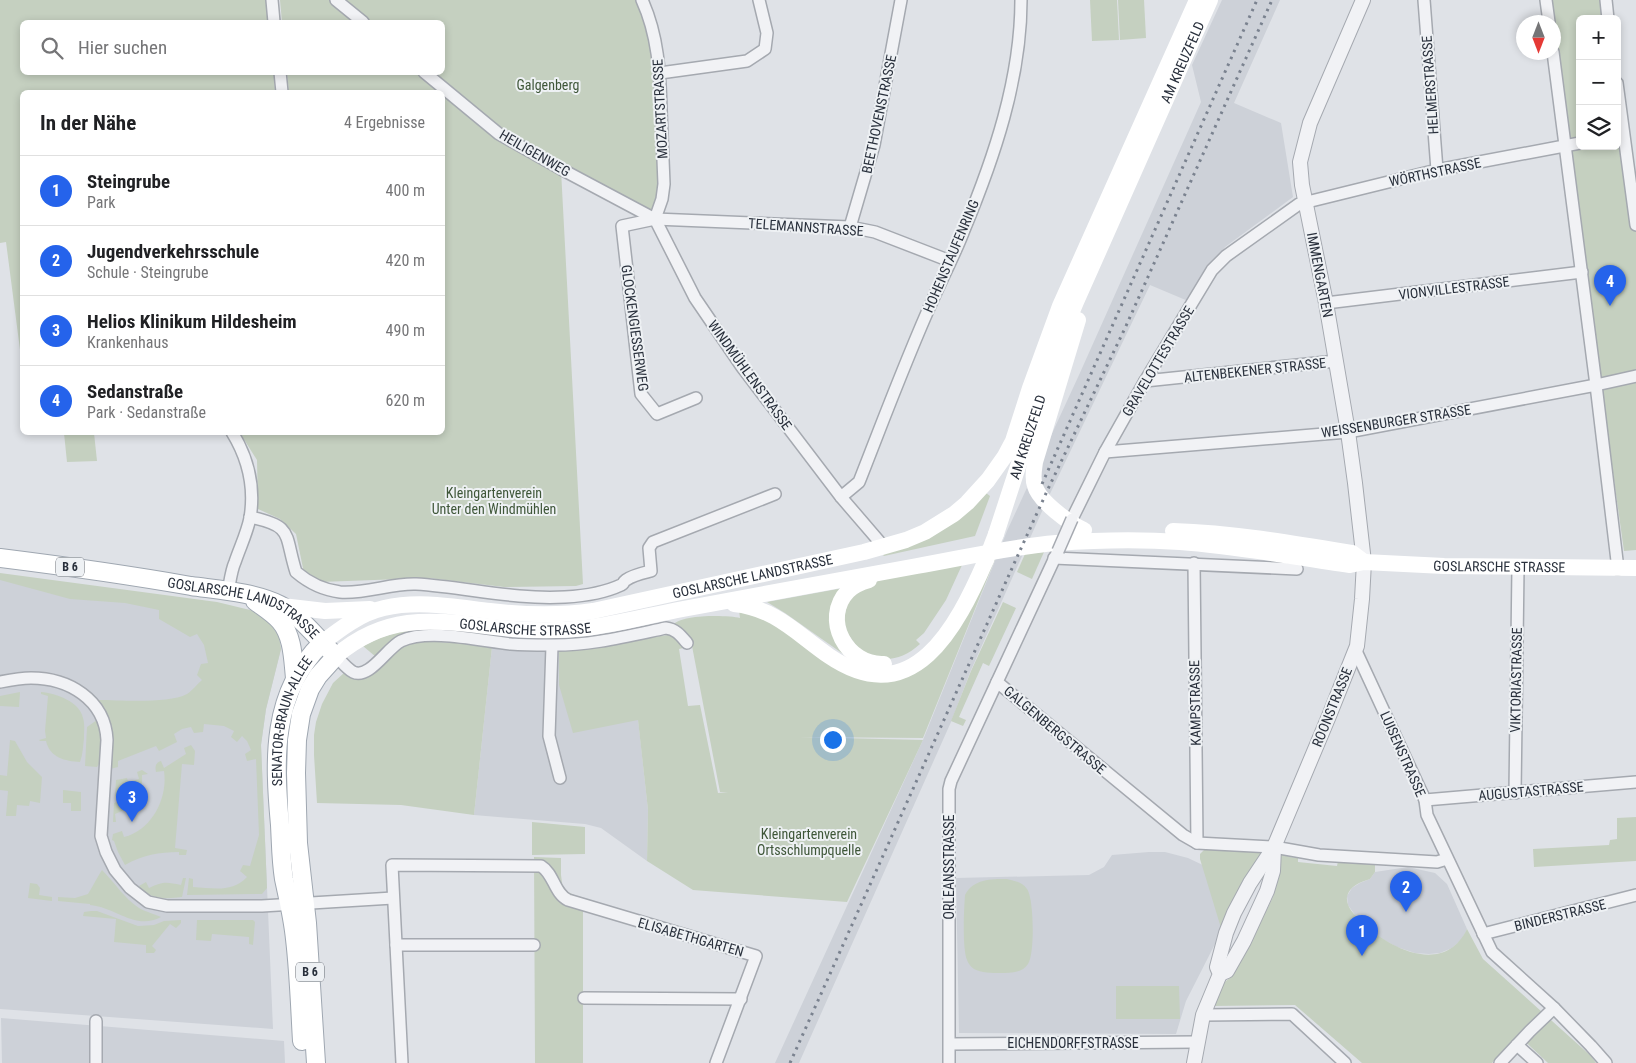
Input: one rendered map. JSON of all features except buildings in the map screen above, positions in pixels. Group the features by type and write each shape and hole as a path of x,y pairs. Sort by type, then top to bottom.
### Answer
{"main road":[{"name":"AM KREUZFELD","path":"884,547 925,532 941,523 968,503 997,469 1013,441 1060,306 1197,0"},
{"name":"AM KREUZFELD","path":"990,535 1057,347 1210,0"},
{"path":"1084,530 1076,526 1044,500 1036,489 1033,475 1035,462 1080,314 1088,275"},
{"path":"1013,441 990,535 974,556 937,631 924,645 909,656 894,662 880,664 868,662 853,654 842,640 837,621 840,604 848,591 854,586 902,568 974,556 1038,534 1128,529 1212,533 1352,553 1364,562"},
{"name":"GOSLARSCHE STRASSE","path":"974,556 1054,543 1129,540 1235,547 1350,565 1364,562 1518,568 1636,568"},
{"name":"GOSLARSCHE LANDSTRASSE","path":"0,558 106,572 249,596 282,606 322,643 361,616 383,608 402,605 428,605 553,615 586,612 884,547"},
{"path":"681,592 695,594 766,586 974,556"},
{"path":"721,602 740,604 765,611 783,621 828,655 848,667 870,673 890,674 900,672 924,659 941,641 961,612 974,556"},
{"name":"GOSLARSCHE STRASSE","path":"336,656 354,642 374,632 398,624 437,621 551,631 590,628 902,568"},
{"name":"B 6","path":"249,596 280,622 289,637 295,678"},
{"path":"282,606 331,611 383,608"},
{"name":"SENATOR-BRAUN-ALLEE","path":"304,1063 295,937 297,904 298,843 296,806 298,728 310,689 318,676 336,656 322,643 303,665 295,678 282,714 277,756 278,802 284,878 297,904 316,1063"}],"street":[{"path":"272,0 274,20"},
{"path":"336,0 361,20"},
{"name":"MOZARTSTRASSE","path":"642,0 649,16 657,46 660,73 664,184 656,219"},
{"path":"660,73 747,61 766,50 767,33 759,0"},
{"name":"BEETHOVENSTRASSE","path":"850,227 874,145 901,0"},
{"name":"HOHENSTAUFENRING","path":"841,497 859,482 932,300 977,198 999,135 1013,77 1021,20 1021,0"},
{"name":"IMMENGARTEN","path":"1363,0 1310,123 1300,162 1348,432 1364,562"},
{"name":"HELMERSTRASSE","path":"1424,0 1437,170"},
{"path":"1546,0 1548,15"},
{"path":"1606,0 1608,15"},
{"path":"1554,60 1618,569"},
{"path":"280,75 282,90"},
{"name":"HEILIGENWEG","path":"428,75 499,134 656,219"},
{"path":"1621,133 1636,130"},
{"path":"1621,139 1636,224"},
{"name":"WÖRTHSTRASSE","path":"1306,202 1437,170 1576,144"},
{"name":"GRAVELOTTESTRASSE","path":"1056,554 1105,452 1145,381 1216,264 1290,208 1306,202"},
{"name":"TELEMANNSTRASSE","path":"656,219 850,227 875,232 950,261"},
{"name":"GLOCKENGIESSERWEG","path":"656,219 622,226 641,394 657,414 696,398"},
{"name":"WINDMÜHLENSTRASSE","path":"656,219 695,298 742,367 841,497 884,547"},
{"name":"VIONVILLESTRASSE","path":"1326,303 1582,272"},
{"name":"ALTENBEKENER STRASSE","path":"1145,381 1336,361"},
{"name":"WEISSENBURGER STRASSE","path":"1105,452 1348,432 1636,376"},
{"path":"228,592 234,563 250,517 251,484 247,464 234,435"},
{"path":"250,517 277,524 285,532 296,572 318,586 330,590 358,592 392,585 415,584 506,595 565,597 602,591 651,571 649,548 653,542 775,494"},
{"path":"1056,554 1297,569"},
{"name":"GALGENBERGSTRASSE","path":"1056,554 997,682 1163,819 1183,835 1197,843"},
{"name":"ROONSTRASSE","path":"1274,847 1356,651 1364,562"},
{"name":"KAMPSTRASSE","path":"1194,564 1197,843"},
{"name":"VIKTORIASTRASSE","path":"1515,793 1518,568"},
{"path":"622,605 623,584"},
{"path":"336,656 352,672 359,673 370,670 386,652 401,641 418,636 441,636 513,644 552,646 593,642 672,628 688,642"},
{"path":"552,646 549,736 560,778"},
{"name":"LUISENSTRASSE","path":"1356,651 1425,800 1427,815 1492,952 1554,1008 1606,1063"},
{"path":"0,682 30,678 53,680 76,689 85,695 96,707 104,722 106,734 100,832 106,852 115,870 137,894 148,902 167,906 262,906 393,898 402,1063"},
{"name":"ORLEANSSTRASSE","path":"949,1063 949,790 951,781 997,682"},
{"name":"AUGUSTASTRASSE","path":"1425,800 1636,782"},
{"path":"1197,843 1274,847 1319,855 1437,862 1447,859"},
{"path":"1194,1063 1203,1015 1220,974 1218,967 1226,934 1234,913 1250,883 1274,847"},
{"path":"1220,974 1227,971 1240,949 1267,891 1273,871 1274,847"},
{"name":"ELISABETHGARTEN","path":"393,898 392,865 541,866 563,898 583,906 756,956 716,1063"},
{"name":"BINDERSTRASSE","path":"1483,934 1636,896"},
{"path":"396,945 534,945"},
{"path":"584,998 741,999"},
{"path":"1500,1063 1554,1008"},
{"path":"1203,1015 1292,1014 1345,1063"},
{"path":"96,1021 96,1063"},
{"name":"EICHENDORFFSTRASSE","path":"950,1044 1197,1042"},
{"path":"1517,1045 1537,1063"}],"shaded area":[{"path":"1222,0 1280,0 1234,103 1281,123 1293,197 1225,247 1188,301 1150,285 1048,498 971,670 951,722 799,1063 775,1063 923,740 1007,531 1201,102 1192,65"},
{"path":"0,574 250,610 267,618 279,637 281,649 266,709 261,745 273,1029 0,1009"},
{"path":"492,647 559,649 559,685 638,719 648,810 647,861 601,828 585,824 474,815"},
{"path":"1165,852 1188,858 1245,885 1186,1001 1176,1034 959,1033 956,878 1089,875 1104,867 1112,855"},
{"path":"1408,867 1435,873 1447,884 1467,929 1462,939 1452,948 1440,953 1429,954 1415,953 1397,947 1377,936 1355,915 1348,905 1347,896 1352,888 1370,879 1375,872"},
{"path":"1,1018 284,1041 285,1063 2,1063"}],"green space":[{"path":"0,0 266,0 269,20 20,20 20,75 274,75 275,90 20,90 20,350 6,242 0,243"},
{"name":"Kleingartenverein Unter den Windmühlen","path":"280,0 642,0 649,16 664,184 655,219 561,170 583,584 576,586 504,587 429,578 320,582 304,573 296,534 280,519 258,509 257,460 241,435 445,435 445,90 289,90 287,75 445,75 445,20 282,20"},
{"path":"1090,0 1117,0 1119,40 1092,41"},
{"path":"1118,0 1144,0 1146,38 1120,40"},
{"path":"1546,0 1601,0 1603,15 1576,15 1576,150 1621,150 1621,131 1636,232 1636,550 1624,551 1555,60 1561,60 1561,15 1551,15"},
{"path":"64,435 94,435 97,461 67,462"},
{"path":"986,493 990,496 975,536 883,555"},
{"path":"1044,552 1032,579 1017,572 1025,554"},
{"name":"Kleingartenverein Ortsschlumpquelle","path":"996,557 923,738 799,737 923,740 847,902 693,890 647,861 648,810 638,720 573,733 559,685 559,649 668,635 673,625 678,621 705,616 740,618 739,610 762,615 817,654 906,675","holes":["692,646 720,792 728,792 718,793 700,705 688,706 679,649"]},
{"path":"962,565 946,600 924,633 916,640 920,644 907,654 887,659 864,656 842,626 850,593 892,575"},
{"path":"0,573 217,602 250,610 267,618 279,637 281,649 266,709 261,745 267,888 262,894 187,895 189,878 193,879 193,887 222,888 235,885 247,877 240,871 243,865 250,866 259,835 256,759 247,761 245,754 251,750 247,741 242,736 237,742 231,737 234,731 224,726 204,724 203,732 194,733 191,727 182,729 174,734 177,742 159,751 156,746 118,761 118,767 110,769 113,741 112,726 98,700 157,700 187,694 202,680 197,675 201,664 208,663 204,645 197,634 190,637 159,619 159,610 125,603 70,599 0,580"},
{"path":"843,588 846,656 767,602"},
{"path":"1003,602 1016,608 989,666 983,663 959,717 966,720 963,726 951,721 971,671"},
{"path":"410,628 498,633 497,636 438,631 376,657 363,646"},
{"path":"419,641 492,647 474,815 401,805 317,803 314,735 322,704 333,683 345,672 353,677 365,677 393,652"},
{"path":"20,692 19,707 0,706 0,696"},
{"path":"41,692 66,699 81,712 84,720 84,731 80,762 59,758 51,751 46,741 39,740 46,738 48,696 41,694"},
{"path":"97,720 101,736 99,764 97,767 85,766 87,727"},
{"path":"10,740 15,741 27,762 42,777 40,803 30,801 29,806 17,805 16,816 6,816 8,791 0,790 0,775 7,776"},
{"path":"191,745 195,751 194,765 182,764 175,848 187,850 186,855 179,855 179,852 158,853 145,856 125,865 112,840 113,834 122,831 124,837 143,828 156,811 163,792 164,771 156,772 157,764 161,761 164,768 186,754 184,748"},
{"path":"142,770 148,774 142,775 139,795 128,808 115,814 116,822 113,822 114,803 117,802 118,797 115,796 116,780 127,778 128,782 139,779 137,772"},
{"path":"63,790 81,792 81,811 71,811 71,803 63,803"},
{"path":"1636,817 1636,861 1534,867 1533,849 1609,845 1610,840 1617,839 1617,818"},
{"path":"532,822 585,827 585,854 532,855"},
{"path":"1274,847 1290,857 1298,858 1298,862 1337,866 1338,861 1375,864 1375,872 1370,879 1353,887 1347,897 1351,910 1371,930 1400,948 1430,955 1444,952 1457,944 1467,929 1483,959 1591,1056 1596,1063 1548,1063 1518,1035 1492,1063 1362,1063 1295,1005 1213,1006 1222,984 1231,977 1248,948 1273,897 1279,864"},
{"path":"1274,847 1221,928 1200,854 1204,850"},
{"path":"534,857 561,858 563,890 583,899 583,1063 535,1063"},
{"path":"102,870 134,904 161,917 152,921 134,920 90,904 58,901 58,897 75,898 88,894"},
{"path":"183,878 186,878 182,897 159,898 143,891 139,886 146,882 149,888 165,883 181,885"},
{"path":"1007,879 1023,885 1029,894 1033,926 1030,958 1026,967 1016,972 997,973 980,971 971,966 965,954 965,895 973,886 983,881"},
{"path":"30,883 37,884 40,888 39,895 52,897 52,901 28,898"},
{"path":"97,911 138,926 154,925 164,921 181,920 181,923 176,928 170,924 152,946 156,950 154,953 146,953 146,945 114,942 116,919 83,916 84,912"},
{"path":"197,920 253,920 255,922 253,945 249,944 249,937 212,934 211,941 196,940"},
{"path":"1116,986 1179,986 1180,1019 1116,1019"}],"railway":[{"path":"1042,484 1257,0"},
{"path":"790,1063 1013,566 1126,326 1272,0"}],"place":[{"name":"Sedanstraße","path":"1610,306"},
{"name":"Helios Klinikum Hildesheim","path":"132,822"},
{"name":"Jugendverkehrsschule","path":"1406,912"},
{"name":"Steingrube","path":"1362,956"}],"park label":[{"name":"Galgenberg","path":"548,85"}]}
